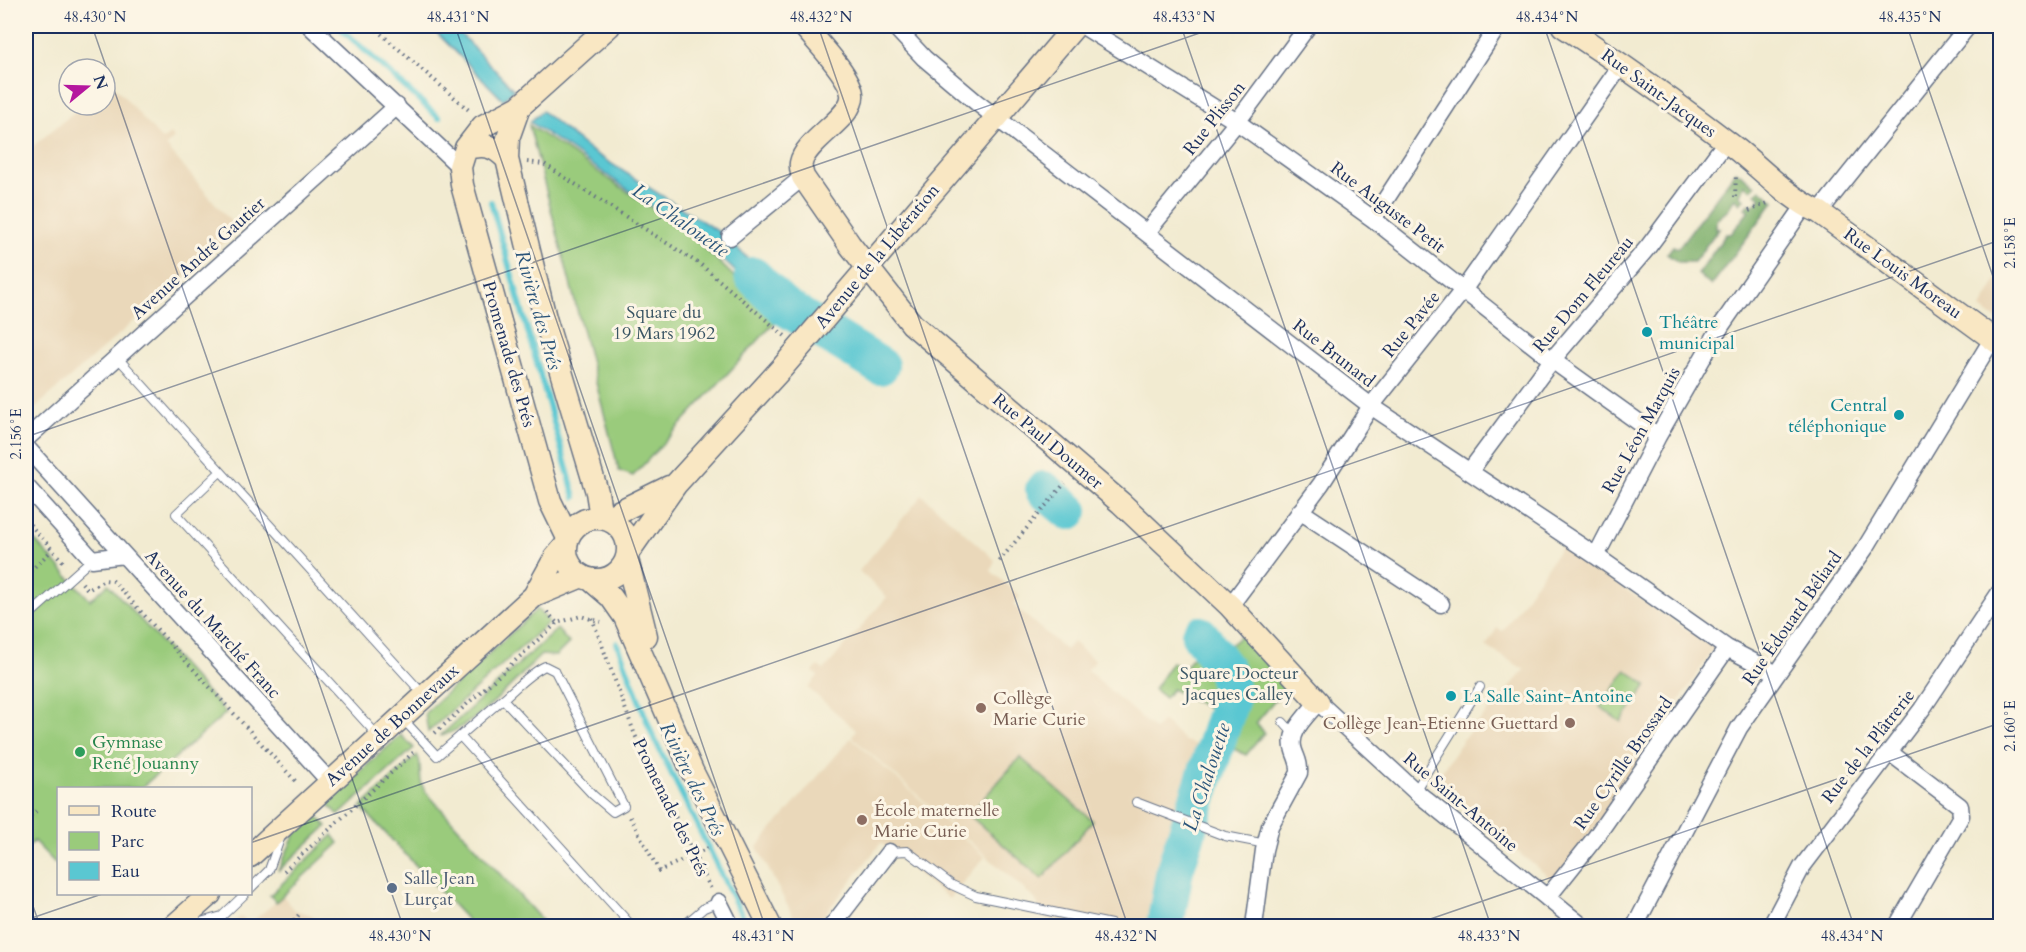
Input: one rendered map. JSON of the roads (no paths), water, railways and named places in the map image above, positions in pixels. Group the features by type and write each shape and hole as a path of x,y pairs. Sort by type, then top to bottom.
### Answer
{"main road":[{"path":"463,157 485,124 519,107 609,26"},
{"path":"802,170 807,151 850,106 852,94 847,80 804,26"},
{"name":"Avenue de la Libération","path":"628,555 676,484 822,322 1075,26"},
{"name":"Rue Saint-Jacques","path":"1563,26 1622,64 1812,208"},
{"path":"519,107 508,138 507,159 545,318 604,518"},
{"path":"463,157 483,144 494,146 507,159"},
{"name":"Promenade des Prés","path":"463,157 462,185 550,501 567,542"},
{"name":"Rue Paul Doumer","path":"802,170 867,268 912,324 1088,474 1230,606 1318,702"},
{"name":"Rue Louis Moreau","path":"1812,208 1997,341"},
{"name":"Avenue de la Libération","path":"604,518 676,484"},
{"path":"597,492 618,503 639,502"},
{"path":"665,707 623,531 604,518 585,520 578,524 567,542 570,563 611,597 625,617 692,771 770,927"},
{"name":"Avenue de Bonnevaux","path":"252,854 534,596 555,558 567,542"},
{"path":"586,577 603,579 615,574 628,555"},
{"name":"Avenue de Bonnevaux","path":"534,596 586,577"},
{"path":"174,927 209,895"}],"street":[{"path":"310,26 396,106 463,157"},
{"name":"Rue Brunard","path":"894,26 924,58 996,118 1148,232 1371,406 1596,556 1727,648 1778,674"},
{"name":"Rue Auguste Petit","path":"1083,26 1237,122 1373,219 1552,360 1658,436"},
{"name":"Rue Plisson","path":"1148,232 1237,122 1308,26"},
{"path":"1373,219 1498,26"},
{"name":"Rue Léon Marquis","path":"1596,556 1658,436 1721,327 1812,208 1968,26"},
{"name":"Rue Pavée","path":"1230,606 1300,511 1371,406 1464,289 1622,64"},
{"name":"Avenue André Gautier","path":"26,439 396,106"},
{"name":"Rue Dom Fleureau","path":"1470,471 1552,360 1648,247 1726,142"},
{"path":"730,237 802,170"},
{"name":"Rue Édouard Béliard","path":"1635,927 1739,728 1866,547 1997,341"},
{"path":"26,447 124,555"},
{"path":"26,486 92,559"},
{"path":"1300,511 1441,604"},
{"name":"Avenue du Marché Franc","path":"92,559 124,555 330,782"},
{"name":"Rue de la Plâtrerie","path":"1771,927 1802,867 1922,709 2001,592"},
{"name":"Rue Cyrille Brossard","path":"1547,898 1595,838 1727,648"},
{"path":"1254,927 1270,826 1299,773 1300,764 1288,727 1318,702"},
{"name":"Rue Saint-Antoine","path":"1318,702 1415,791 1547,898 1573,924"},
{"path":"1889,752 1960,806 1961,816 1897,927"},
{"path":"832,927 889,852"},
{"path":"719,902 731,927"}],"lane":[{"path":"117,357 425,696"},
{"path":"220,472 176,514 379,737"},
{"path":"26,618 92,559"},
{"path":"401,717 436,756 537,670 545,666 555,671 624,806 613,812 593,795 503,699"},
{"path":"1415,791 1480,687"},
{"path":"460,736 632,927"},
{"path":"1136,802 1206,830 1266,844"},
{"path":"252,887 269,870 285,824"},
{"path":"889,852 907,850 952,885 976,896 1111,924"},
{"path":"186,927 222,916 244,895"},
{"path":"683,927 704,908 719,902"}],"water":[{"path":"430,26 453,26 514,90 503,100"},
{"path":"542,111 588,149 724,235 794,304 783,318 707,244 530,122"}],"waterway":[{"name":"Rivière des Prés","path":"338,26 439,118"},
{"name":"Rivière des Prés","path":"491,202 575,497"},
{"name":"La Chalouette","path":"753,276 782,305 880,366"},
{"name":"La Chalouette","path":"1044,490 1069,511"},
{"name":"La Chalouette","path":"1165,926 1175,869 1232,695 1226,670 1200,635"},
{"name":"Rivière des Prés","path":"617,643 652,734 747,926"}],"place":[{"name":"Théâtre municipal","path":"1647,332"},
{"name":"Central téléphonique","path":"1899,415"},
{"name":"La Salle Saint-Antoine","path":"1451,696"},
{"name":"Collège Marie Curie","path":"981,708"},
{"name":"Collège Jean-Etienne Guettard","path":"1570,723"},
{"name":"Gymnase René Jouanny","path":"80,752"},
{"name":"École maternelle Marie Curie","path":"862,820"},
{"name":"Salle Jean Lurçat","path":"392,888"}],"park label":[{"name":"Square du 19 Mars 1962","path":"664,322"},
{"name":"Square Docteur Jacques Calley","path":"1239,683"}]}
